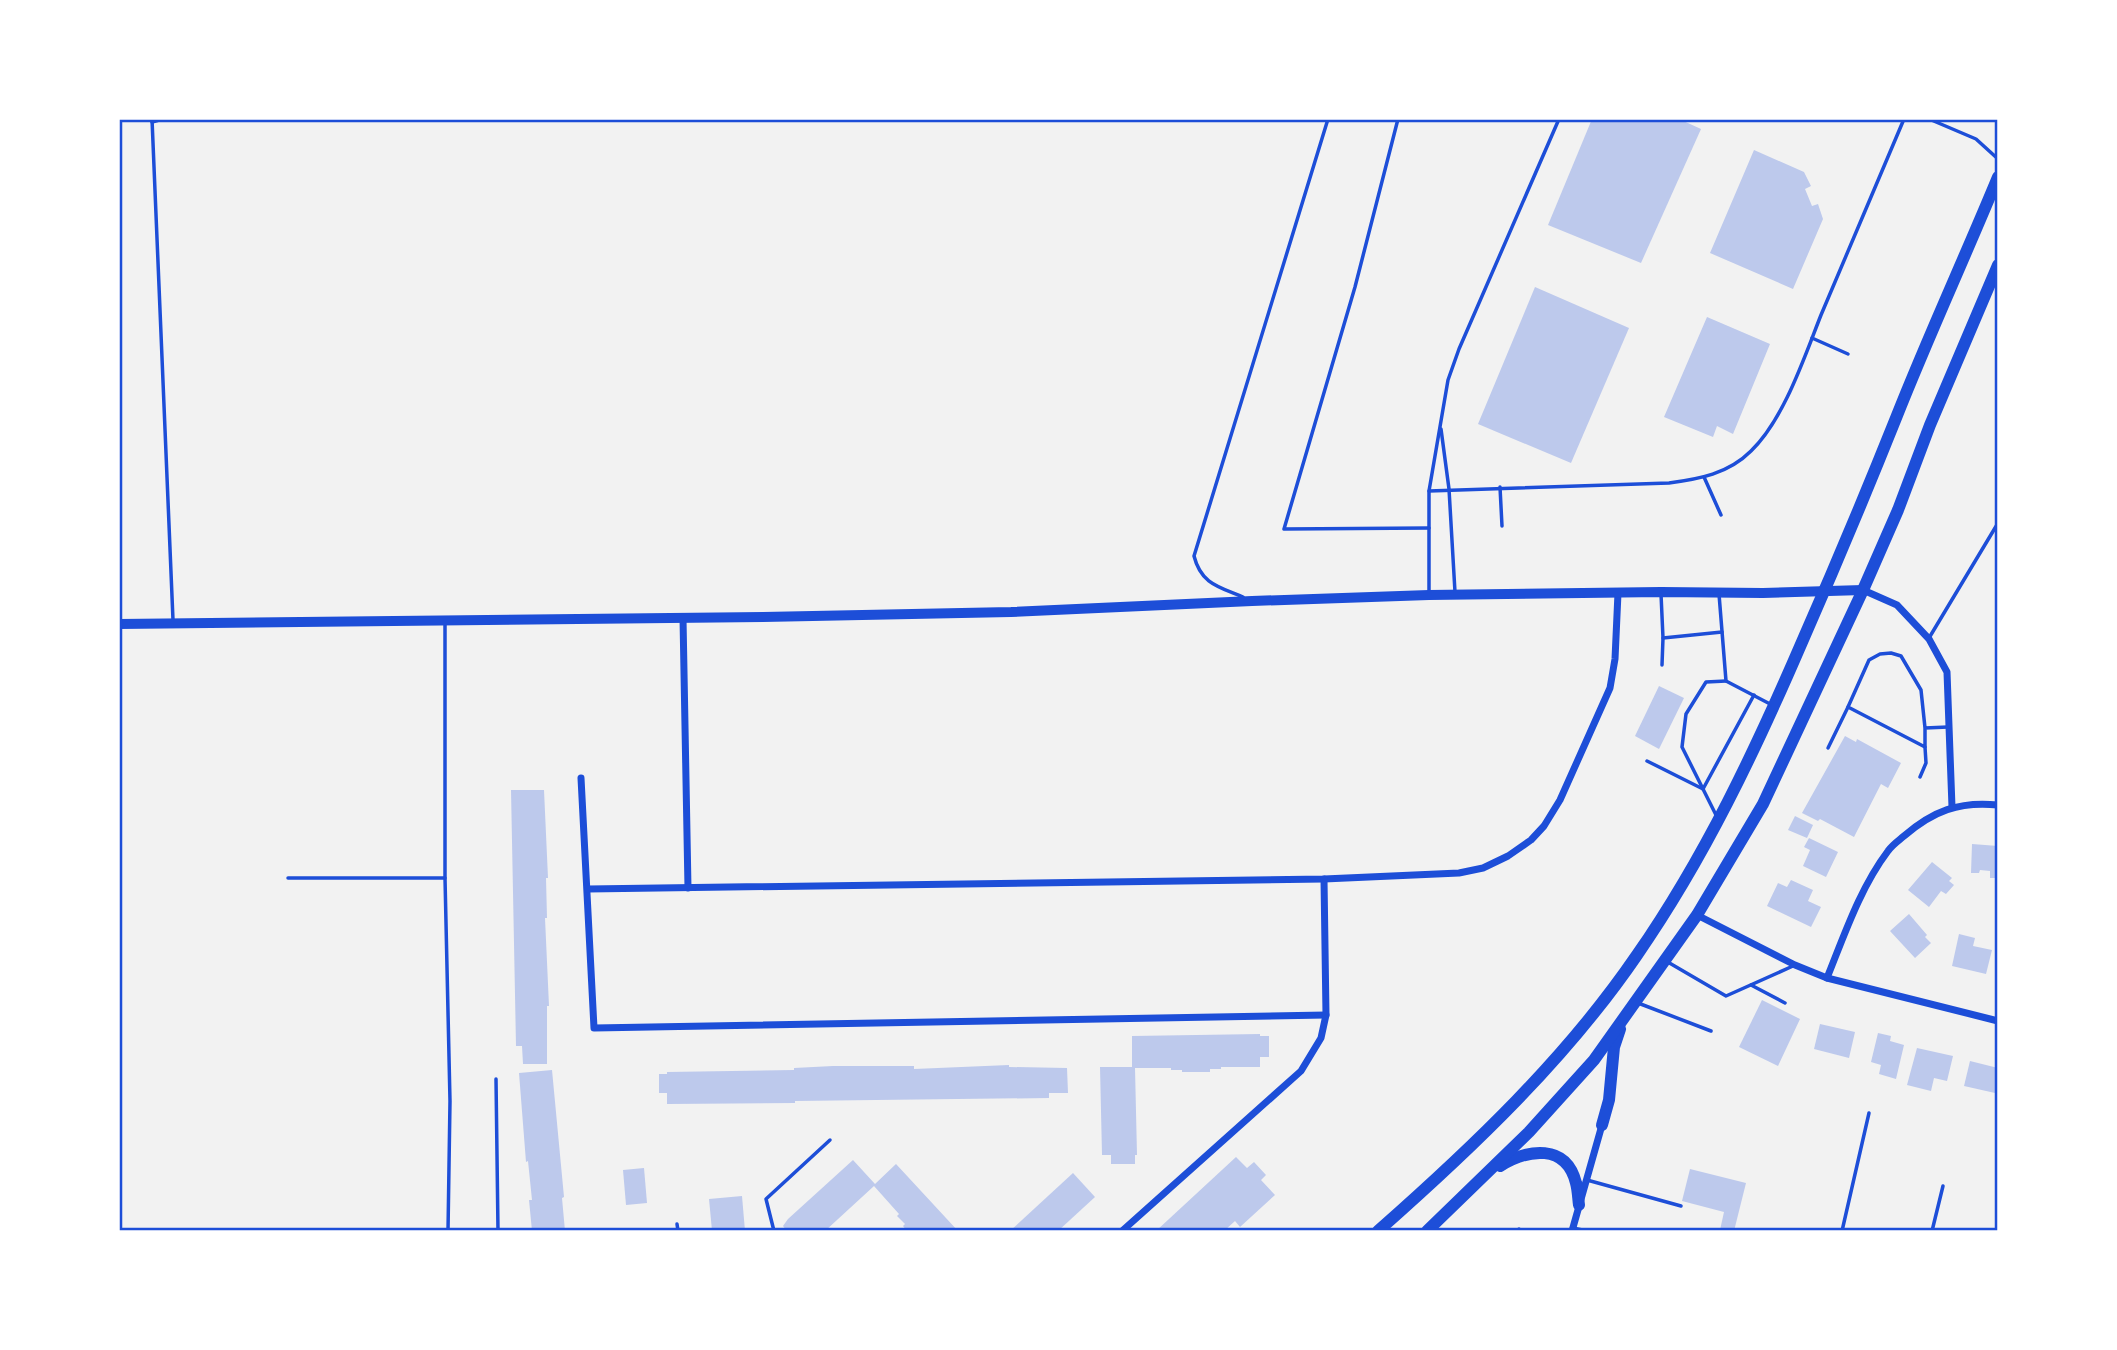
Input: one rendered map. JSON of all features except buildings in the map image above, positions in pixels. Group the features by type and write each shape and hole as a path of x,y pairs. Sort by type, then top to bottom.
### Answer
{"main road":[{"path":"1378,1231 1547,1068 1582,1028 1636,957 1674,900 1719,820 1774,706 1998,177"},
{"path":"1427,1231 1529,1132 1594,1060 1697,915 1763,804 1898,510 1930,425 1998,265"},
{"path":"119,624 1011,612 1252,600 1429,595 1863,590"},
{"path":"1602,1125 1609,1100 1614,1047 1627,1014"},
{"path":"1485,1176 1509,1161 1529,1153 1547,1153 1560,1158 1570,1169 1576,1182 1579,1205"}],"street":[{"path":"1863,590 1897,605 1929,639 1947,672 1952,807"},
{"path":"588,889 1324,879 1459,873 1483,868 1531,841 1560,800 1611,688 1618,593"},
{"path":"683,618 688,888"},
{"path":"581,778 594,1028 1326,1015"},
{"path":"1827,978 1856,907 1889,849 1919,823 1952,807 1979,803 1998,805"},
{"path":"1122,1231 1301,1071 1321,1038 1326,1015 1324,879"},
{"path":"1697,915 1795,965 1827,978 1998,1021"},
{"path":"1572,1229 1602,1125"}],"lane":[{"path":"163,119 152,120 173,622"},
{"path":"1252,600 1213,584 1202,576 1194,556 1328,119"},
{"path":"1398,119 1355,287 1284,529 1429,528"},
{"path":"1429,595 1429,491 1448,380 1559,119"},
{"path":"1429,491 1668,483 1716,474 1735,464 1751,451 1773,426 1904,119"},
{"path":"1929,119 1976,139 1998,159"},
{"path":"1812,338 1848,354"},
{"path":"1441,424 1449,489 1455,595"},
{"path":"1704,477 1721,516"},
{"path":"1500,487 1502,526"},
{"path":"1929,639 1998,523"},
{"path":"1661,592 1662,665"},
{"path":"1719,593 1726,681"},
{"path":"445,620 445,878 450,1101 448,1231"},
{"path":"1663,638 1722,632"},
{"path":"1828,748 1869,660 1881,654 1901,656 1921,690 1926,763 1920,777"},
{"path":"1719,820 1682,747 1686,714 1706,682 1726,681 1774,706"},
{"path":"1703,789 1754,695"},
{"path":"1848,707 1925,747"},
{"path":"1925,729 1950,727"},
{"path":"1647,761 1703,789"},
{"path":"288,878 445,878"},
{"path":"1665,960 1726,996 1795,965"},
{"path":"1751,985 1785,1003"},
{"path":"1635,1002 1711,1031"},
{"path":"496,1079 498,1231"},
{"path":"1842,1231 1869,1113"},
{"path":"774,1231 766,1199 830,1140"},
{"path":"1587,1180 1681,1206"},
{"path":"1932,1231 1943,1186"},
{"path":"677,1224 678,1231"},
{"path":"1572,1229 1587,1231"}]}
